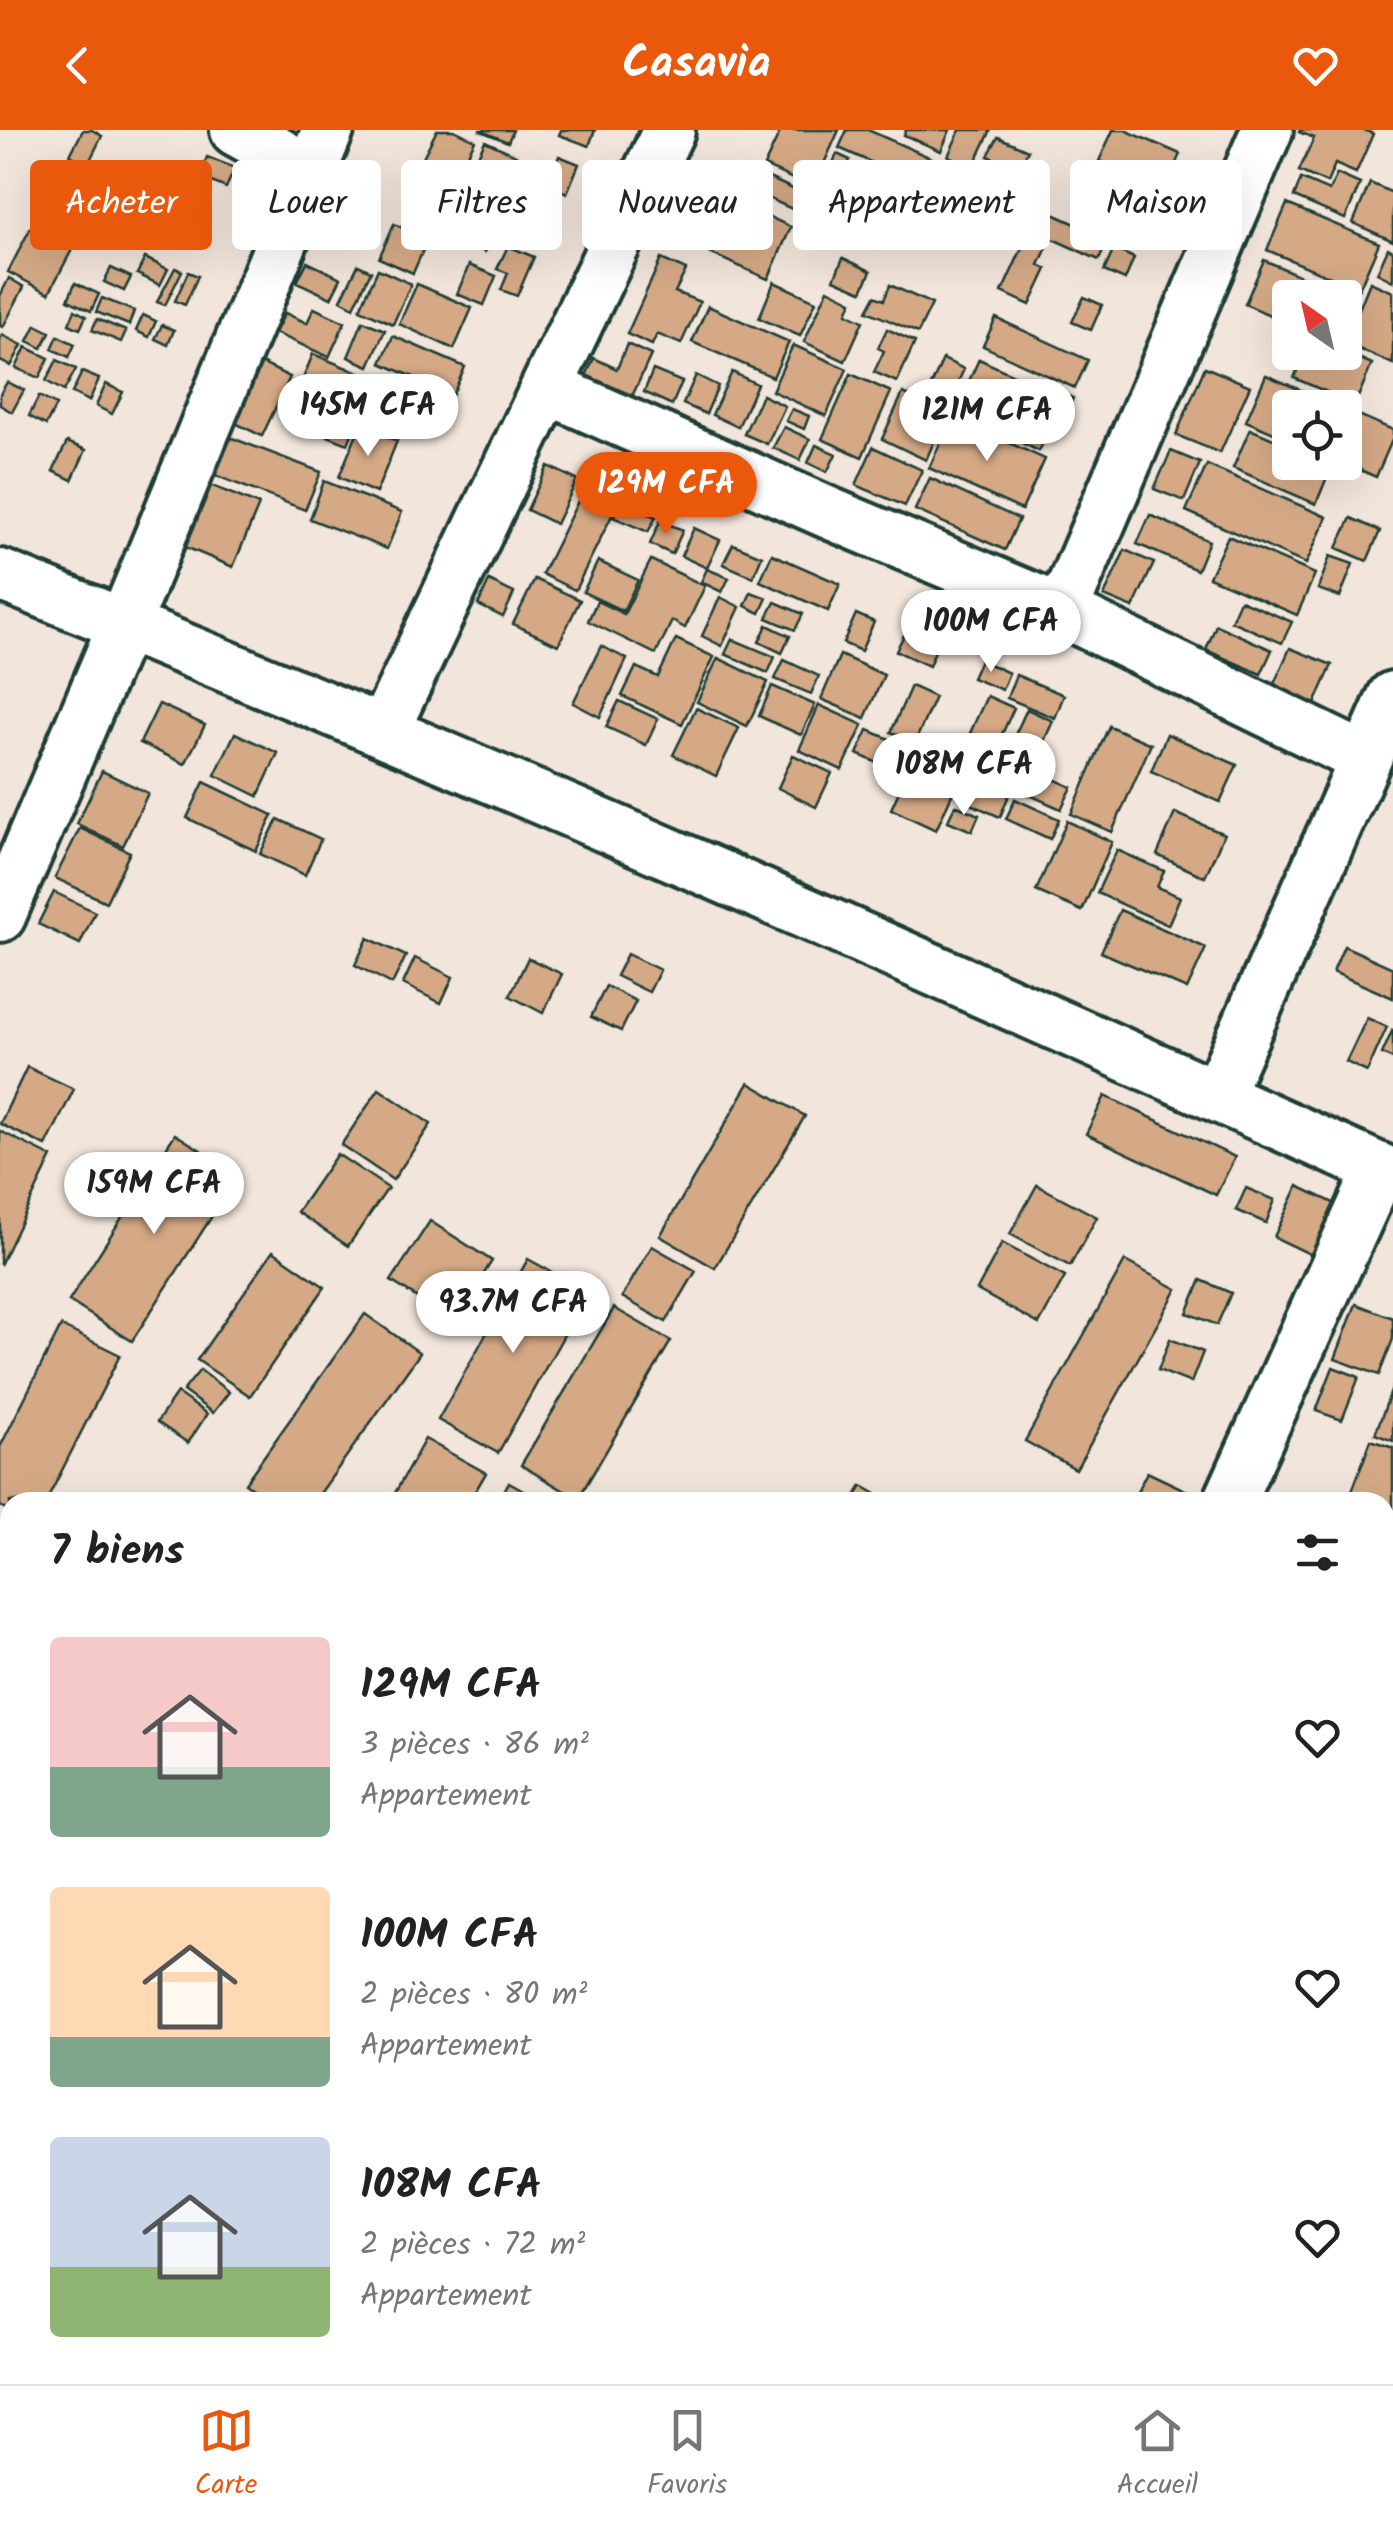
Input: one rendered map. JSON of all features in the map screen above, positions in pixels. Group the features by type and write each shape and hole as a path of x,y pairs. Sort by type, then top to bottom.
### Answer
{"street":[{"path":"0,916 320,151 236,130"},
{"path":"383,731 669,130"},
{"path":"1062,612 1267,130"},
{"path":"547,388 1062,612 1365,759"},
{"path":"0,575 383,731 766,896 1386,1172 1234,1492"},
{"path":"1217,1095 1393,697"}],"building":[{"path":"83,130 102,136 90,160 70,155"},
{"path":"437,130 454,130 475,140 465,160 422,160"},
{"path":"479,130 513,130 508,142"},
{"path":"561,130 595,130 589,146 559,135"},
{"path":"781,130 839,130 826,160 793,160 793,179 773,170 773,160 767,160"},
{"path":"847,130 868,130 936,160 866,160 839,148"},
{"path":"906,130 950,130 941,151 904,135"},
{"path":"960,130 991,130 976,160 948,156"},
{"path":"1113,130 1125,130 1180,154 1177,160 1099,160"},
{"path":"1300,130 1364,130 1373,134 1356,173 1335,164 1327,183 1299,171 1314,138"},
{"path":"998,137 1028,150 1023,160 988,156"},
{"path":"485,141 516,155 514,160 476,160"},
{"path":"559,156 579,164 567,193 562,191 562,160 557,160"},
{"path":"207,157 232,167 226,188 212,182 212,160 206,160"},
{"path":"1337,174 1360,184 1345,219 1294,197 1301,179 1329,191"},
{"path":"773,180 793,189 793,209 773,200"},
{"path":"1370,183 1393,193 1393,241 1353,223"},
{"path":"1287,204 1379,243 1362,282 1338,280 1267,250"},
{"path":"1050,212 1070,222 1070,247 1050,238"},
{"path":"773,219 791,227 768,279 703,250 773,250"},
{"path":"394,224 401,227 401,250 423,250 413,273 379,258"},
{"path":"30,229 30,250 72,250 49,293 8,272"},
{"path":"1388,248 1393,251 1393,281 1377,273"},
{"path":"506,250 534,257 517,296 501,290 508,273 497,269"},
{"path":"1021,250 1046,250 1039,265 1047,269 1030,305 1002,292"},
{"path":"1077,250 1104,250 1099,260"},
{"path":"1114,250 1134,258 1125,280 1104,271"},
{"path":"145,258 168,269 160,285 137,274"},
{"path":"843,258 871,271 862,291 834,279"},
{"path":"661,259 686,270 675,292 700,302 681,344 657,334 652,345 627,334"},
{"path":"1264,260 1310,280 1272,280 1272,316 1245,304"},
{"path":"307,262 341,278 331,298 297,282"},
{"path":"358,265 371,271 354,307 341,300"},
{"path":"469,265 496,276 484,305 457,294"},
{"path":"111,268 131,277 124,291 104,282"},
{"path":"175,268 182,271 165,305 157,302"},
{"path":"378,269 411,284 393,324 360,309"},
{"path":"188,272 198,276 185,305 175,301"},
{"path":"9,278 24,287 3,327 0,296"},
{"path":"774,282 816,301 800,336 759,318"},
{"path":"1370,282 1393,292 1393,364 1362,350 1362,302"},
{"path":"75,283 99,294 91,311 68,300"},
{"path":"417,284 472,308 454,349 399,324"},
{"path":"890,285 932,304 918,333 867,311 875,296 884,300"},
{"path":"828,289 852,301 847,313 863,321 845,361 804,342"},
{"path":"1084,297 1102,305 1091,330 1072,322"},
{"path":"102,298 134,311 129,325 96,312"},
{"path":"708,306 789,342 773,377 692,342"},
{"path":"314,308 345,322 329,357 275,333 285,313 307,323"},
{"path":"75,310 86,316 80,329 69,324"},
{"path":"143,315 156,321 149,337 136,331"},
{"path":"996,318 1088,360 1075,388 983,346"},
{"path":"97,319 126,331 121,342 92,330"},
{"path":"363,321 385,330 369,366 348,357"},
{"path":"36,325 50,332 42,348 28,341"},
{"path":"162,325 174,330 168,345 155,339"},
{"path":"887,329 915,342 897,382 874,372 884,351 878,348"},
{"path":"2,335 22,345 11,366 0,361"},
{"path":"58,336 75,344 69,357 52,349"},
{"path":"393,336 465,367 453,394 381,363"},
{"path":"627,344 651,355 628,405 582,385 594,358 617,369"},
{"path":"793,345 847,369 826,416 772,391"},
{"path":"26,347 49,358 39,378 16,368"},
{"path":"313,354 374,379 348,444 286,420"},
{"path":"943,359 964,369 947,406 926,397"},
{"path":"979,359 1018,377 1007,399 1036,411 1027,430 1045,439 1039,451 955,412"},
{"path":"57,360 76,369 64,391 46,381"},
{"path":"1362,360 1372,364 1361,390 1322,390 1294,378 1297,370 1362,370"},
{"path":"261,363 290,377 262,436 233,422"},
{"path":"1205,367 1250,386 1220,453 1176,435"},
{"path":"653,370 682,382 672,405 644,392"},
{"path":"82,372 99,379 89,401 72,393"},
{"path":"732,372 757,384 738,427 712,415"},
{"path":"851,374 891,392 862,457 822,439"},
{"path":"696,375 718,386 706,414 683,404"},
{"path":"1266,375 1301,390 1272,390 1272,432 1246,421"},
{"path":"1026,377 1073,398 1066,413 1019,392"},
{"path":"7,382 24,390 12,412 0,405 0,394"},
{"path":"106,384 123,392 112,414 96,406"},
{"path":"903,393 947,412 926,460 882,439"},
{"path":"762,395 785,406 767,444 744,434"},
{"path":"39,396 56,405 46,425 29,416"},
{"path":"792,409 809,416 804,429 786,421"},
{"path":"1362,416 1393,430 1376,477 1362,471"},
{"path":"952,417 1045,459 1022,510 929,468"},
{"path":"360,426 397,441 376,493 339,477"},
{"path":"784,427 810,439 800,460 773,448"},
{"path":"1250,429 1272,438 1272,480 1326,480 1316,504 1233,468"},
{"path":"227,436 321,472 305,510 212,474"},
{"path":"67,442 86,450 72,480 53,471"},
{"path":"816,445 836,454 827,472 808,463"},
{"path":"873,447 922,470 905,506 856,485"},
{"path":"1171,451 1200,463 1184,501 1154,489"},
{"path":"1207,465 1327,517 1306,564 1186,511"},
{"path":"548,466 577,480 556,524 527,510"},
{"path":"930,478 1019,519 1005,550 915,510"},
{"path":"589,479 622,495 575,590 542,574"},
{"path":"324,481 402,512 387,549 310,519"},
{"path":"203,482 259,505 233,567 176,543"},
{"path":"620,501 656,517 648,532 613,517"},
{"path":"1150,515 1209,541 1197,570 1137,544"},
{"path":"1351,518 1380,531 1367,561 1337,548"},
{"path":"660,521 683,530 672,554 650,544"},
{"path":"694,528 720,540 707,568 681,556"},
{"path":"1228,536 1315,574 1297,615 1209,577"},
{"path":"733,544 762,556 753,577 723,564"},
{"path":"1125,550 1154,563 1133,608 1104,596"},
{"path":"772,554 840,584 828,611 760,581"},
{"path":"1330,556 1353,564 1340,597 1318,589"},
{"path":"651,560 705,586 685,628 672,621 656,654 588,621 597,601 624,614"},
{"path":"598,561 638,580 623,611 583,592"},
{"path":"707,569 729,578 722,592 701,582"},
{"path":"535,579 580,600 558,645 513,624"},
{"path":"489,581 514,593 503,617 478,605"},
{"path":"751,592 767,598 760,613 745,606"},
{"path":"720,597 740,607 722,646 702,636"},
{"path":"1240,600 1292,622 1282,643 1231,621"},
{"path":"775,602 803,614 795,630 767,618"},
{"path":"856,614 874,622 861,651 843,643"},
{"path":"767,625 790,636 782,653 759,642"},
{"path":"1216,625 1272,650 1261,674 1206,650"},
{"path":"908,627 939,641 929,666 896,651"},
{"path":"676,639 714,657 682,724 622,696 636,667 658,677"},
{"path":"732,639 775,657 768,673 725,654"},
{"path":"601,646 627,659 600,717 573,703"},
{"path":"1290,648 1332,665 1311,713 1269,695"},
{"path":"840,655 884,675 865,718 821,699"},
{"path":"718,658 768,682 747,726 697,702"},
{"path":"784,660 819,676 811,694 775,679"},
{"path":"980,660 1009,673 1002,690 972,678"},
{"path":"1016,675 1064,695 1055,718 1007,698"},
{"path":"772,686 815,705 801,735 759,716"},
{"path":"911,686 935,697 915,742 891,732"},
{"path":"987,696 1014,708 997,745 970,733"},
{"path":"619,701 658,719 646,745 606,727"},
{"path":"159,704 205,725 185,764 140,743"},
{"path":"819,705 863,725 842,770 799,750"},
{"path":"696,708 739,728 716,776 673,755"},
{"path":"1027,709 1053,721 1035,761 1008,750"},
{"path":"1109,726 1151,744 1112,832 1071,814"},
{"path":"868,730 911,748 901,773 857,754"},
{"path":"235,733 278,753 258,796 215,775"},
{"path":"1167,734 1237,765 1220,802 1151,771"},
{"path":"917,752 962,772 936,830 891,809"},
{"path":"793,755 832,773 816,807 778,788"},
{"path":"1004,757 1072,787 1061,809 994,779"},
{"path":"102,771 148,793 123,846 77,824"},
{"path":"972,779 1009,795 1000,817 962,800"},
{"path":"204,782 273,815 256,851 187,818"},
{"path":"1015,799 1059,819 1050,839 1006,819"},
{"path":"955,805 979,815 972,831 948,821"},
{"path":"1175,813 1224,834 1205,877 1157,855"},
{"path":"278,819 321,839 305,875 260,854"},
{"path":"1067,821 1112,842 1082,911 1036,891"},
{"path":"80,828 130,852 106,902 55,878"},
{"path":"1117,850 1164,871 1157,887 1180,897 1168,925 1097,893"},
{"path":"54,892 95,912 80,944 38,924"},
{"path":"1120,910 1206,948 1187,989 1101,952"},
{"path":"368,938 406,956 392,984 355,965"},
{"path":"1344,946 1393,968 1393,998 1333,972"},
{"path":"627,954 660,970 649,992 616,976"},
{"path":"415,958 453,977 441,1003 403,984"},
{"path":"528,958 562,974 543,1013 510,996"},
{"path":"606,986 636,1001 621,1031 591,1017"},
{"path":"1367,1018 1387,1027 1367,1072 1346,1062"},
{"path":"1393,1029 1393,1059 1382,1054"},
{"path":"27,1067 74,1089 46,1146 0,1124"},
{"path":"749,1083 805,1116 715,1268 660,1236"},
{"path":"379,1089 431,1124 393,1180 341,1145"},
{"path":"1105,1096 1235,1157 1216,1195 1086,1134"},
{"path":"0,1131 52,1157 0,1265"},
{"path":"175,1134 239,1174 132,1341 69,1301"},
{"path":"337,1154 388,1188 348,1246 297,1212"},
{"path":"1037,1185 1097,1217 1070,1266 1010,1234"},
{"path":"1298,1186 1338,1205 1314,1256 1274,1237"},
{"path":"1246,1188 1275,1200 1266,1223 1236,1210"},
{"path":"430,1221 492,1261 454,1321 391,1281"},
{"path":"1002,1243 1065,1277 1039,1324 977,1290"},
{"path":"652,1246 696,1271 666,1322 622,1297"},
{"path":"273,1251 325,1287 250,1396 197,1360"},
{"path":"528,1259 588,1292 498,1453 438,1420"},
{"path":"1125,1261 1177,1289 1076,1469 1025,1441"},
{"path":"1201,1280 1231,1293 1217,1325 1187,1313"},
{"path":"1356,1304 1393,1318 1393,1339 1379,1375 1335,1359"},
{"path":"614,1308 671,1341 582,1492 566,1492 521,1465"},
{"path":"365,1314 420,1353 321,1492 258,1492 245,1483"},
{"path":"61,1326 120,1355 51,1492 0,1492 0,1447"},
{"path":"1170,1339 1203,1352 1191,1383 1158,1370"},
{"path":"1333,1367 1359,1377 1342,1420 1316,1411"},
{"path":"200,1370 229,1392 213,1413 183,1391"},
{"path":"1393,1386 1393,1441 1375,1434"},
{"path":"177,1393 207,1414 188,1443 157,1422"},
{"path":"425,1439 486,1473 475,1492 396,1492"},
{"path":"1371,1440 1393,1448 1393,1492 1352,1492"},
{"path":"1147,1472 1189,1492 1137,1492"},
{"path":"509,1482 527,1492 504,1492"}]}
